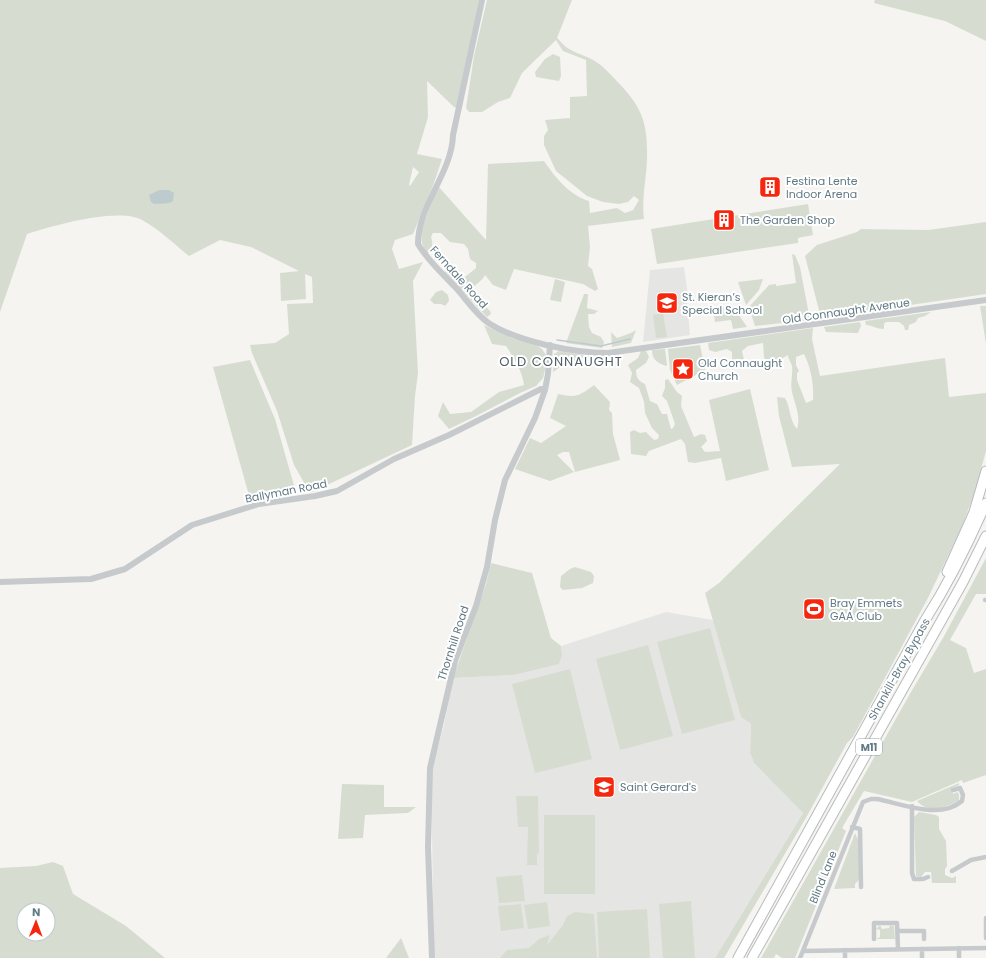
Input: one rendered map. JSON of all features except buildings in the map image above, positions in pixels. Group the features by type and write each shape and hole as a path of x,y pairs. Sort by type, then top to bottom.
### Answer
{"highway":[{"path":"924,622 974,512 986,471"},
{"name":"Shankill-Bray Bypass","path":"738,958 924,622 945,588 971,538 986,503"},
{"name":"Shankill-Bray Bypass","path":"752,958 963,582 986,536"}],"street":[{"name":"Ferndale Road","path":"482,0 453,135 453,145 421,225 418,244 429,260 484,319 503,330 523,338 588,353 608,353 638,348"},
{"name":"Old Connaught Avenue","path":"638,348 814,326 986,300"},
{"name":"Thornhill Road","path":"432,958 428,847 430,768 455,661 476,606 487,567 495,520 505,480 535,418 545,390 548,374 550,345"},
{"name":"Ballyman Road","path":"0,582 91,580 125,569 192,525 260,504 315,496 337,491 394,460 450,435 541,390 545,390"},
{"path":"928,878 914,879 912,873 912,806 934,810 949,808 960,803 963,798 960,788 953,790"},
{"name":"Blind Lane","path":"800,958 863,802 871,799 877,799 912,806"},
{"path":"852,827 860,829 861,887"},
{"path":"952,871 970,860 986,857"},
{"path":"986,918 986,938"},
{"path":"874,939 874,923 897,923 898,949"},
{"path":"898,931 924,931 924,939"},
{"path":"959,948 959,958"},
{"path":"803,951 986,948"},
{"path":"922,949 922,958"},
{"path":"845,950 845,958"}],"shaded area":[{"path":"0,0 479,0 458,108 454,107 427,81 428,117 417,154 442,159 413,234 395,240 392,249 399,269 423,262 413,281 418,373 412,445 310,493 294,465 277,411 250,345 275,343 289,334 287,304 313,303 312,277 305,274 306,299 281,301 280,273 299,271 251,247 220,240 189,256 154,228 142,220 131,217 117,216 85,219 52,227 27,234 0,312","holes":["413,167 419,172 410,186"]},
{"path":"487,0 572,0 557,38 569,49 590,59 604,68 635,102 643,119 645,128 647,138 647,159 643,202 644,219 588,226 590,247 588,266 592,269 598,289 595,291 583,284 514,269 506,290 493,285 485,275 471,291 490,311 491,314 487,317 444,272 451,270 457,275 465,277 476,268 476,263 470,259 468,249 464,244 450,242 441,233 433,233 431,237 431,249 427,255 422,243 421,231 438,186 486,240 488,164 544,161 563,185 575,194 589,201 590,213 617,208 625,213 633,210 639,200 634,196 628,202 619,204 603,202 587,196 556,171 544,145 544,136 548,130 545,120 570,118 570,97 587,96 586,60 563,51 556,40 522,73 510,98 498,102 482,112 469,112 466,108 474,56"},
{"path":"875,0 986,0 986,41 945,21 874,3"},
{"path":"553,54 560,57 561,76 559,81 536,77 535,72 545,59"},
{"path":"159,190 169,190 174,193 173,201 164,204 154,204 151,202 149,195"},
{"path":"808,204 813,235 798,238 798,243 657,264 651,229"},
{"path":"986,222 986,294 821,318 805,256 817,245 857,232 861,229 928,230"},
{"path":"792,254 795,255 800,267 810,320 755,326 749,307 769,285 776,284 776,286 796,283"},
{"name":"St. Kieran’s Special School","path":"684,267 688,296 687,300 690,335 643,342 650,270"},
{"path":"555,279 565,282 561,302 550,300"},
{"path":"763,279 759,290 746,305 738,282"},
{"path":"442,290 448,295 449,301 445,306 441,304 434,304 430,300 436,292"},
{"path":"584,294 588,294 587,308 598,311 594,314 588,314 589,327 592,333 601,337 604,342 602,348 566,343"},
{"path":"733,306 747,327 733,329 731,320 715,322 713,308"},
{"path":"980,306 986,306 986,344"},
{"path":"931,312 918,318 916,322 909,325 908,330 905,330 904,326 899,322 886,322 884,324 884,329 866,325 865,321"},
{"path":"663,313 667,337 656,338 653,315"},
{"path":"860,322 861,326 858,333 826,332 824,327"},
{"path":"484,325 512,338 538,346 542,349 546,355 546,366 543,378 536,386 449,429 438,416 443,402 450,414 471,412 499,392 524,385 520,369 506,346 492,344"},
{"name":"Bray Emmets GAA Club","path":"813,328 812,339 820,376 945,358 949,397 986,393 986,451 975,492 962,526 928,598 853,737 847,743 807,816 724,958 715,958 803,813 754,763 750,753 751,724 741,717 705,593 719,583 840,464 792,467 779,416 777,397 785,398 794,425 797,429 798,415 791,389 792,366 788,355 771,365 768,364 764,357 763,343 748,346 742,351 746,368 738,368 732,365 732,352 727,349 715,352 709,350 708,343","holes":["804,354 812,377 813,394 813,400 806,403 797,380 797,373 799,371 796,365 796,357"]},
{"path":"636,330 631,343 612,347 611,332 617,338"},
{"path":"700,345 705,370 677,385 670,370 668,349"},
{"path":"665,349 666,366 656,361 652,353 652,350"},
{"path":"559,351 583,355 585,357 566,363 553,372 554,354"},
{"path":"641,351 646,351 649,357 646,363 636,370 636,375 641,382 645,384 650,401 657,404 662,414 667,414 671,429 673,428 675,424 667,401 662,396 665,388 665,380 668,379 677,392 682,396 681,406 694,437 701,434 705,435 707,441 701,447 705,452 720,451 709,400 750,389 769,470 726,481 721,458 695,463 688,462 685,444 681,439 649,451 646,456 631,454 630,432 634,430 640,433 646,432 654,440 658,439 659,435 652,428 645,413 644,402 639,388 630,382 632,373 628,365 638,358"},
{"path":"250,360 275,419 295,489 250,499 213,367"},
{"path":"594,385 610,402 609,410 612,413 613,434 620,460 575,472 569,452 563,452 557,455 574,472 550,481 515,469 530,438 541,443 566,426 550,418 558,394 570,396 578,395"},
{"path":"986,558 986,594 976,594 950,640 966,648 974,673 986,669 986,775 963,783 962,780 912,802 864,791 842,828 846,831 795,958 782,958 776,954 774,958 761,958 943,638"},
{"path":"491,563 532,573 551,638 561,646 562,655 559,664 513,675 453,678 486,584"},
{"path":"575,567 591,572 594,576 593,583 582,588 563,590 560,587 561,576"},
{"name":"Saint Gerard's","path":"666,612 713,620 741,717 751,724 750,753 754,763 803,813 715,958 434,958 431,772 444,725 453,678 513,675 562,655 561,646"},
{"path":"710,628 735,720 682,734 657,642"},
{"path":"648,645 673,736 620,750 596,659"},
{"path":"570,669 592,759 535,773 512,684"},
{"path":"959,783 959,785 952,788 953,794 957,792 959,794 959,801 943,807 932,808 921,805 917,801"},
{"path":"342,784 384,785 384,807 416,807 408,813 365,815 363,838 338,839"},
{"path":"516,796 538,796 539,853 537,854 537,865 527,865 528,827 518,827"},
{"path":"919,812 936,815 939,817 939,829 946,841 947,866 945,869 945,875 952,878 956,876 956,883 932,883 931,872 925,872 921,877 916,876 914,817"},
{"path":"544,815 595,815 595,894 544,894"},
{"path":"855,833 859,841 859,880 855,884 855,888 834,889"},
{"path":"53,862 63,866 73,894 126,926 165,958 0,958 0,868 36,866"},
{"path":"522,875 525,901 499,903 496,877"},
{"path":"691,901 695,958 663,958 659,904"},
{"path":"547,902 550,926 528,929 524,905"},
{"path":"521,904 524,928 501,931 498,906"},
{"path":"647,909 650,958 599,958 597,912"},
{"path":"575,912 594,914 597,958 500,958 507,950 529,948 539,939 550,935 547,945 563,925 567,916"},
{"path":"880,925 882,929 889,928 890,925 894,926 895,939 876,939 880,937 880,930 876,929"},
{"path":"401,938 409,958 386,958"}],"waterway":[{"path":"557,340 601,346 630,339"}],"place":[{"name":"Festina Lente Indoor Arena","path":"770,187"},
{"name":"The Garden Shop","path":"724,220"},
{"name":"St. Kieran’s Special School","path":"667,303"},
{"name":"Old Connaught Church","path":"683,369"},
{"name":"Bray Emmets GAA Club","path":"814,609"},
{"name":"Saint Gerard's","path":"604,787"}],"district":[{"name":"OLD CONNAUGHT","path":"561,361"}]}
